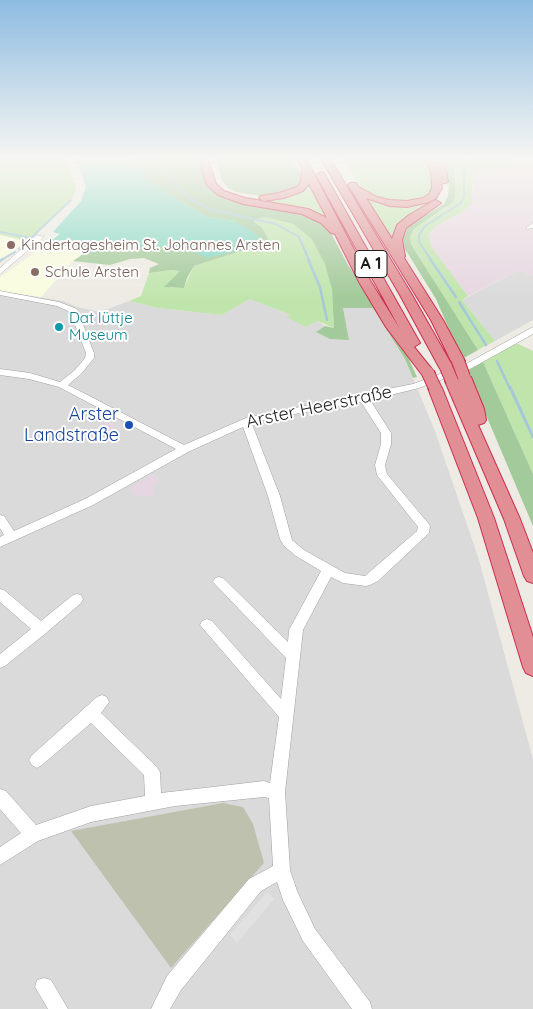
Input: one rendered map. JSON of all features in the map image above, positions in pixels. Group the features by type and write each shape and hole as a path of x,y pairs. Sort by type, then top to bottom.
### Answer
{"highway":[{"path":"262,204 305,211 325,221 341,237"},
{"path":"324,204 365,282 392,327 428,373"},
{"name":"A 1","path":"337,204 389,296 435,388 486,518 533,667"},
{"name":"A 1","path":"352,204 406,296 452,364 480,442 533,576"},
{"path":"365,204 437,320 452,364"},
{"path":"400,259 397,240 401,227 413,217 435,204"}],"street":[{"path":"0,272 40,237"},
{"path":"0,293 59,304 74,311 90,353 89,358 78,372 62,385"},
{"name":"Arster Heerstraße","path":"0,542 89,502 184,449 246,421 416,386 467,367 533,330"},
{"path":"0,372 30,376 62,385 184,449"},
{"path":"246,421 274,496 288,543 343,578 366,581 374,577 423,533 424,526 382,475 380,465 386,444 386,433 364,398"},
{"path":"0,519 11,536"},
{"path":"328,570 296,630 292,656 277,792 282,870 289,894 310,935 363,1009"},
{"path":"219,582 292,656"},
{"path":"0,594 41,629"},
{"path":"0,662 77,599"},
{"path":"207,625 286,715"},
{"path":"37,760 102,702"},
{"path":"91,713 152,772 152,802"},
{"path":"0,857 33,834 91,814 152,802 264,789 277,792"},
{"path":"0,797 33,834"},
{"path":"160,1009 174,983 254,884 282,870"},
{"path":"44,988 59,1009"}],"shaded area":[{"path":"467,204 533,204 533,276 519,270 468,296 431,246 428,235 437,225 461,213"},
{"name":"Kindertagesheim St. Johannes Arsten","path":"0,235 5,235 27,241 0,260"},
{"name":"Schule Arsten","path":"50,242 87,251 73,261 41,297 0,291 0,277"},
{"path":"519,270 533,276 533,320 495,341 462,300"},
{"path":"0,291 63,301 77,307 100,312 129,301 158,308 222,315 250,299 291,315 317,321 325,326 317,331 349,339 343,308 373,308 405,359 435,431 479,560 533,760 533,1009 0,1009"},
{"path":"106,421 117,426 101,440 97,438 94,441 87,438"},
{"path":"154,474 160,480 154,484 153,495 139,497 129,489"},
{"path":"223,803 243,807 253,824 264,863 171,968 71,831"},
{"path":"267,892 274,899 237,943 230,935"}],"green space":[{"path":"0,204 67,204 27,241 0,235"},
{"path":"78,204 185,204 206,217 235,221 259,236 253,246 207,258 184,247 104,246 94,253 50,242 60,234 53,232"},
{"path":"185,204 266,204 303,213 325,225 348,265 407,355 417,377 413,378 405,359 373,308 343,308 349,340 330,339 316,332 325,326 334,328 332,289 325,264 311,238 293,224 265,217 256,219 254,222 262,228 268,239 264,250 256,252 247,249 194,266 184,288 164,287 180,271 171,270 149,273 150,268 159,264 144,258 130,259 110,265 73,261 99,243 235,221 206,217"},
{"path":"275,204 321,204 331,223 300,208"},
{"path":"368,204 409,204 429,204 411,215 394,242"},
{"path":"444,204 450,204 414,229 410,237 411,244 417,254 478,350 462,359 436,299 405,249 403,240 408,226"},
{"path":"447,204 471,204 461,213 437,225 428,235 431,246 468,296 462,300 495,341 478,350 411,244 410,237 414,229 446,208"},
{"path":"265,217 293,224 309,234 325,264 329,276 332,289 334,328 317,321 306,327 287,317 291,315 250,299 222,315 158,308 129,301 141,296 149,273 171,270 180,271 166,285 171,288 184,288 194,266 247,249 256,252 262,228 254,222 256,219"},
{"path":"516,343 533,351 533,474 483,362"},
{"path":"483,362 533,474 533,526 467,370"}],"waterway":[{"path":"0,232 31,238 67,204"},
{"path":"200,204 213,210 276,224 299,237 309,260"},
{"path":"431,260 419,242 419,235 425,226 459,204"},
{"path":"19,249 28,241"},
{"path":"1,260 15,252"},
{"path":"308,259 320,287 327,320"},
{"path":"430,259 456,297"},
{"path":"459,302 486,345"},
{"path":"497,361 510,389"},
{"path":"510,387 533,437"}],"place":[{"name":"Kindertagesheim St. Johannes Arsten","path":"11,245"},
{"name":"Schule Arsten","path":"35,272"},
{"name":"Dat lüttje Museum","path":"59,327"},
{"name":"Arster Landstraße","path":"129,425"}]}
